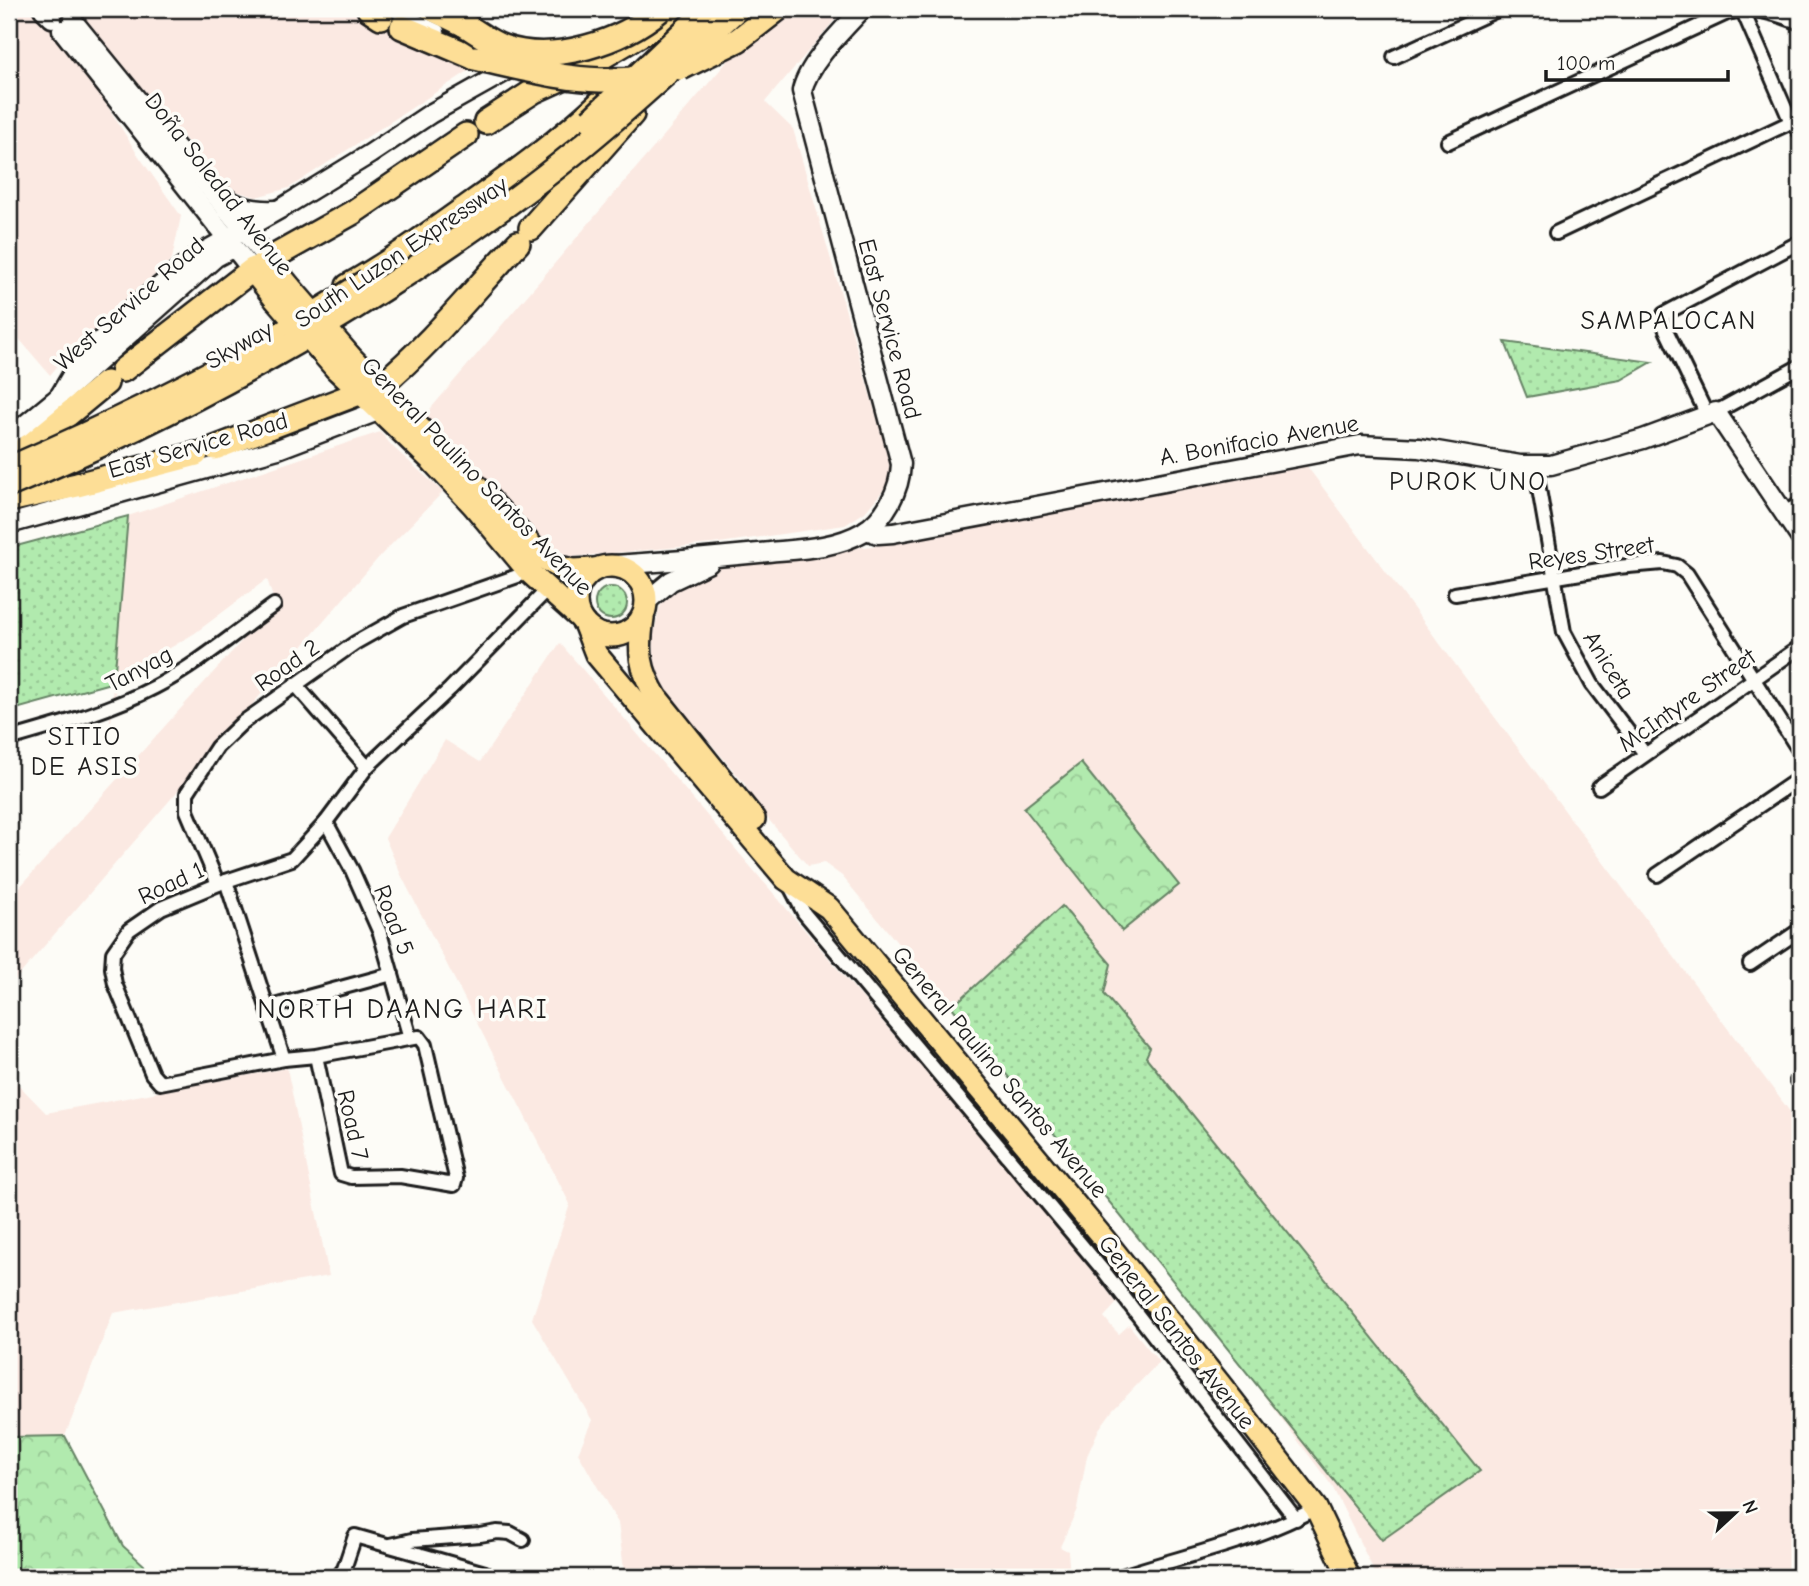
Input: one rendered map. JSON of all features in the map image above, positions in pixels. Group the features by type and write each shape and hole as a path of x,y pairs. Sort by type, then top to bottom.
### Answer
{"highway":[{"path":"432,9 501,46 526,52 566,50 610,40 631,31 661,9"},
{"path":"486,122 534,91 578,71 684,9"},
{"name":"South Luzon Expressway","path":"9,459 223,357 354,283 431,233 584,118 698,9"},
{"name":"Skyway","path":"9,469 62,446 229,363 358,288 439,235 510,184 587,123 708,9"},
{"name":"Skyway","path":"9,485 67,461 225,384 366,301 520,195 636,101 737,9"},
{"name":"South Luzon Expressway","path":"9,499 240,386 373,308 524,201 601,142 744,9"},
{"path":"391,14 475,58 547,74 620,81 649,78 675,71 704,58 738,40 778,9"},
{"path":"9,499 206,451 370,389 405,365 433,337 632,114"},
{"path":"9,459 32,444 115,376 260,265 352,213 466,135"}],"main road":[{"name":"West Service Road","path":"247,235 280,209 430,114 525,61 614,33 650,9"},
{"name":"East Service Road","path":"604,567 830,545 866,530 885,510 895,492 901,464 802,91 804,82 819,59 862,9"},
{"name":"Doña Soledad Avenue","path":"59,16 247,235 260,265"},
{"name":"Doña Soledad Avenue","path":"59,16 230,244 260,265 343,362"},
{"name":"West Service Road","path":"9,438 59,397 79,363 133,308 198,255 230,244 334,187 370,154"},
{"path":"206,185 234,204 246,208 257,211 280,209"},
{"name":"General Paulino Santos Avenue","path":"343,362 543,558 559,567 573,570 604,567"},
{"name":"East Service Road","path":"9,524 278,449 388,407"},
{"name":"General Paulino Santos Avenue","path":"388,407 529,572 582,621 596,654 786,879 830,908 1058,1183 1316,1508 1349,1577"},
{"name":"A. Bonifacio Avenue","path":"866,530 878,534 893,533 1360,444 1419,448 1535,466 1590,455 1712,414"},
{"path":"1712,414 1800,537"},
{"name":"East Service Road","path":"645,610 661,588 682,575 725,556"},
{"path":"604,567 629,570 645,587 645,610 635,628 625,634 613,637 601,635 582,621 576,599 578,587 585,577 604,567"},
{"name":"General Paulino Santos Avenue","path":"645,610 638,647 646,682 657,698 801,878 834,892 839,897 1128,1248 1323,1493 1363,1577"}],"street":[{"path":"1394,57 1499,9"},
{"path":"1742,9 1791,122 1800,132"},
{"path":"1448,142 1727,13 1742,9 1769,11 1800,23"},
{"path":"391,14 448,28 525,61"},
{"path":"391,14 525,61"},
{"path":"1556,233 1791,122"},
{"path":"1800,242 1664,314 1663,323 1712,414 1800,366"},
{"name":"Aniceta","path":"1535,466 1561,618 1570,646 1592,684 1644,754"},
{"path":"1784,513 1800,504"},
{"name":"Reyes Street","path":"1455,594 1617,567 1663,563 1677,566 1687,575 1800,752"},
{"name":"Road 2","path":"284,1059 222,883 187,811 187,793 217,747 242,723 355,643 403,616 529,572"},
{"name":"Road 1","path":"416,1039 284,1059 160,1083 152,1074 115,984 113,953 128,930 151,913 222,883 292,859 326,822 366,767 450,689 548,589"},
{"name":"Tanyag","path":"9,740 107,709 153,688 274,605"},
{"name":"McIntyre Street","path":"1598,787 1800,648"},
{"path":"295,684 366,767"},
{"path":"1657,875 1800,778"},
{"name":"Road 5","path":"326,822 368,903 416,1039 425,1045 456,1178 454,1185"},
{"name":"General Santos Avenue","path":"786,879 804,913 1106,1274 1296,1519"},
{"path":"1750,964 1800,930"},
{"path":"267,1008 392,974"},
{"name":"Road 7","path":"316,1056 341,1174 351,1177 400,1176 454,1185"},
{"path":"1203,1398 1220,1384"},
{"path":"1119,1577 1237,1542 1296,1519 1316,1508"},
{"path":"386,1546 412,1540 497,1532 510,1533 523,1540"},
{"path":"345,1574 355,1536 485,1573"}],"shaded area":[{"path":"9,9 30,9 41,22 57,9 355,9 378,24 473,68 289,188 256,197 229,189 80,19 56,40 94,84 136,152 181,216 172,259 67,355 50,375 9,327"},
{"path":"772,9 844,9 765,102 793,129 890,463 886,487 865,512 845,525 712,544 559,558 462,457 420,421"},
{"path":"380,432 443,492 380,556 9,987 9,899 275,604 267,579 195,633 117,680 108,742 128,516"},
{"path":"1306,465 1800,1125 1800,1577 1377,1577 1332,1486 1180,1284 842,876 824,863 808,866 757,806 744,783 663,687 655,665 653,637 659,610 667,592 708,569 808,553 882,545"},
{"path":"560,643 1062,1232 1117,1303 1104,1317 1112,1327 1119,1334 1129,1325 1159,1362 1112,1411 1099,1429 1087,1456 1077,1509 1060,1547 1068,1551 1070,1577 625,1577 618,1523 578,1453 592,1420 532,1319 570,1204 402,877 385,838 445,740 480,762"},
{"path":"287,1068 329,1276 113,1313 65,1436 123,1546 157,1577 9,1577 9,1075 46,1113"}],"green space":[{"path":"1505,342 1652,362 1621,380 1527,397"},
{"path":"128,516 114,682 9,711 9,548"},
{"path":"611,587 623,591 627,603 623,615 611,619 599,615 595,603 599,591"},
{"path":"1081,763 1179,885 1122,931 1024,808"},
{"path":"1062,906 1111,964 1104,994 1150,1048 1146,1057 1480,1471 1382,1540 952,1007"},
{"path":"65,1436 123,1546 157,1577 9,1577 9,1441 11,1437"}],"tunnel":[{"path":"62,9 73,21"}],"district":[{"name":"SAMPALOCAN","path":"1669,320"},
{"name":"PUROK UNO","path":"1468,481"},
{"name":"SITIO DE ASIS","path":"85,751"},
{"name":"NORTH DAANG HARI","path":"403,1008"}]}
